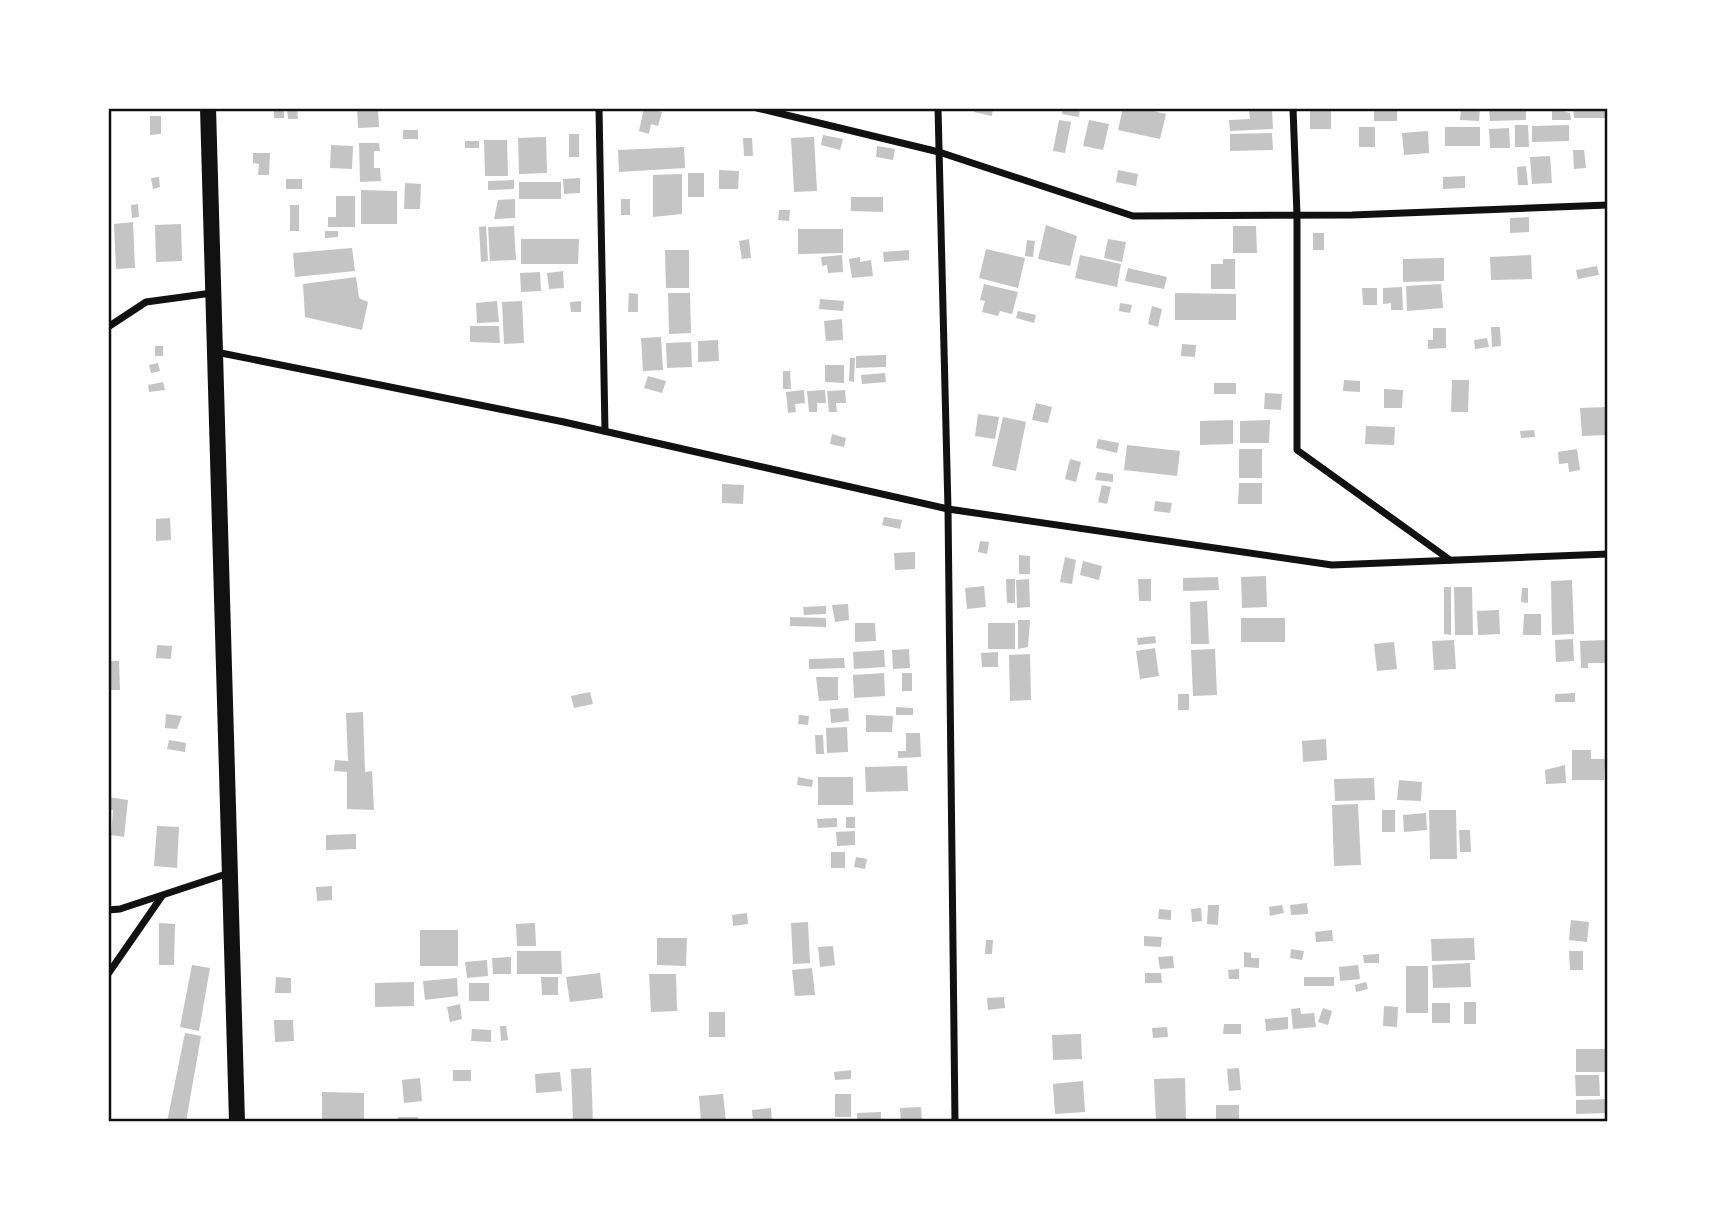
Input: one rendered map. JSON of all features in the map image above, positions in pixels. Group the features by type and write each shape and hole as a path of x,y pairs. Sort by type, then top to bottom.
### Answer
{"main road":[{"path":"208,108 237,1122"}],"street":[{"path":"599,108 605,431"},
{"path":"757,108 939,152 1133,216 1297,215 1608,205"},
{"path":"937,108 948,509 955,1122"},
{"path":"1293,108 1297,215 1297,450 1450,560"},
{"path":"108,327 146,302 215,293"},
{"path":"215,351 605,431 948,509 1332,565 1608,554"},
{"path":"108,910 229,873"},
{"path":"108,974 162,895"}],"building":[{"path":"274,108 284,108 284,118 274,118"},
{"path":"287,108 297,108 298,119 288,119"},
{"path":"357,108 378,108 379,127 358,128"},
{"path":"644,108 662,112 658,126 651,124 649,134 639,131"},
{"path":"975,108 993,108 992,116 974,112"},
{"path":"1063,108 1080,108 1079,117 1062,114"},
{"path":"1123,108 1142,108 1166,114 1160,139 1118,130"},
{"path":"1310,108 1331,108 1331,129 1310,129"},
{"path":"1374,108 1397,108 1397,121 1374,121"},
{"path":"1461,108 1480,108 1479,121 1460,120"},
{"path":"1489,108 1526,108 1526,120 1490,121"},
{"path":"1552,108 1570,113 1571,120 1552,120"},
{"path":"1573,108 1608,108 1608,118 1574,118"},
{"path":"1272,110 1273,129 1230,131 1229,120 1250,119 1249,111"},
{"path":"150,116 161,116 161,134 150,135"},
{"path":"1059,120 1071,122 1065,153 1053,151"},
{"path":"1089,120 1109,124 1103,150 1083,146"},
{"path":"1515,125 1528,125 1529,147 1515,147"},
{"path":"1569,125 1569,141 1532,142 1532,126"},
{"path":"1359,127 1375,127 1375,147 1359,147"},
{"path":"1445,127 1480,127 1480,146 1445,146"},
{"path":"1509,128 1510,148 1490,148 1489,129"},
{"path":"403,130 418,130 418,139 403,139"},
{"path":"1428,131 1429,153 1404,155 1402,133"},
{"path":"1272,133 1273,150 1230,151 1230,134"},
{"path":"569,134 579,134 579,157 569,157"},
{"path":"823,135 843,139 840,150 821,145"},
{"path":"546,137 547,173 519,174 518,138"},
{"path":"814,137 817,191 794,192 791,138"},
{"path":"743,138 752,138 753,156 744,156"},
{"path":"484,140 507,140 508,176 485,176"},
{"path":"465,141 479,141 479,148 465,148"},
{"path":"359,143 379,143 380,151 374,151 374,168 380,168 381,181 360,182"},
{"path":"331,145 353,146 352,169 330,168"},
{"path":"877,146 895,149 893,160 876,157"},
{"path":"684,147 685,168 619,172 618,150"},
{"path":"1573,150 1584,150 1586,168 1574,169"},
{"path":"253,153 270,153 269,175 258,175 259,164 253,163"},
{"path":"1550,156 1552,183 1532,184 1530,157"},
{"path":"1526,166 1528,185 1518,185 1517,167"},
{"path":"719,170 739,171 738,189 719,189"},
{"path":"1118,170 1138,174 1136,186 1116,182"},
{"path":"688,173 704,173 704,197 688,197"},
{"path":"682,174 682,214 653,217 653,175"},
{"path":"1465,176 1465,188 1443,189 1443,177"},
{"path":"159,177 160,187 153,189 151,178"},
{"path":"580,178 580,193 564,194 563,179"},
{"path":"286,179 302,179 302,189 286,189"},
{"path":"514,180 514,189 488,190 488,181"},
{"path":"519,182 561,182 561,199 519,199"},
{"path":"405,183 421,184 420,209 404,209"},
{"path":"361,190 397,191 397,224 361,224"},
{"path":"336,196 355,196 355,227 328,227 328,217 336,217"},
{"path":"851,197 883,197 883,212 851,211"},
{"path":"515,199 515,218 494,219 498,200"},
{"path":"621,199 630,199 630,215 621,215"},
{"path":"138,204 139,217 132,218 131,205"},
{"path":"290,205 299,205 299,231 290,231"},
{"path":"779,210 790,210 789,221 778,220"},
{"path":"1529,217 1529,232 1510,233 1510,218"},
{"path":"133,222 135,268 116,269 114,224"},
{"path":"181,224 182,261 156,262 155,225"},
{"path":"1046,225 1077,236 1070,266 1038,259"},
{"path":"486,226 488,261 481,262 479,227"},
{"path":"514,226 516,260 490,261 488,227"},
{"path":"1233,226 1256,226 1257,253 1233,253"},
{"path":"798,229 843,229 843,253 798,254"},
{"path":"325,231 338,231 338,237 325,238"},
{"path":"1313,233 1324,233 1324,250 1313,250"},
{"path":"521,239 579,239 578,264 521,264"},
{"path":"749,239 751,258 742,259 739,241"},
{"path":"1108,239 1126,242 1122,262 1104,258"},
{"path":"1027,240 1035,241 1033,257 1025,256"},
{"path":"352,248 355,271 295,277 293,253"},
{"path":"986,249 1025,258 1018,288 979,278"},
{"path":"665,250 689,250 689,288 666,288"},
{"path":"909,250 909,260 884,262 883,252"},
{"path":"842,255 843,272 828,273 827,265 822,266 821,257"},
{"path":"1080,255 1121,264 1117,287 1075,278"},
{"path":"1531,255 1532,279 1491,280 1490,257"},
{"path":"860,257 860,262 871,260 873,276 852,278 849,259"},
{"path":"1444,258 1444,281 1403,282 1403,259"},
{"path":"1223,259 1235,259 1235,289 1211,289 1211,264 1223,264"},
{"path":"1597,266 1599,275 1578,279 1576,270"},
{"path":"1128,268 1167,277 1164,289 1125,281"},
{"path":"563,271 564,288 549,289 547,273"},
{"path":"540,272 541,291 521,292 520,273"},
{"path":"356,277 359,298 368,302 362,330 305,317 303,284"},
{"path":"984,284 1018,292 1012,314 1000,311 998,316 982,312 985,301 980,300"},
{"path":"1441,284 1443,308 1407,311 1406,286"},
{"path":"1402,287 1403,310 1391,310 1391,303 1383,304 1383,288"},
{"path":"1362,288 1377,288 1377,305 1363,305"},
{"path":"629,293 638,294 638,312 628,312"},
{"path":"668,293 690,293 691,333 669,334"},
{"path":"1175,293 1236,294 1236,320 1175,320"},
{"path":"820,299 844,301 843,311 819,309"},
{"path":"497,301 499,322 477,323 476,303"},
{"path":"522,301 524,343 504,344 502,302"},
{"path":"581,301 581,312 571,312 570,302"},
{"path":"1120,303 1132,305 1130,313 1119,311"},
{"path":"1152,306 1162,309 1158,327 1148,324"},
{"path":"1018,311 1036,315 1034,323 1016,318"},
{"path":"842,319 843,340 826,341 824,321"},
{"path":"470,326 499,326 500,343 470,342"},
{"path":"1491,327 1500,327 1501,346 1492,347"},
{"path":"1433,328 1446,328 1446,348 1428,349 1428,340 1433,340"},
{"path":"661,337 663,370 643,371 641,338"},
{"path":"1487,338 1489,347 1475,349 1474,340"},
{"path":"718,340 719,361 698,362 698,341"},
{"path":"691,342 692,367 667,368 666,343"},
{"path":"1182,344 1196,345 1195,357 1181,356"},
{"path":"155,346 163,346 163,356 155,356"},
{"path":"886,355 886,367 856,368 856,356"},
{"path":"850,358 855,358 854,382 849,381"},
{"path":"158,363 160,371 151,373 149,365"},
{"path":"825,365 844,365 844,383 825,382"},
{"path":"783,371 790,371 791,389 783,389"},
{"path":"885,373 886,382 862,384 861,375"},
{"path":"648,376 666,381 662,393 644,388"},
{"path":"1344,380 1360,381 1360,392 1343,391"},
{"path":"1452,380 1469,380 1468,412 1451,412"},
{"path":"163,382 165,390 149,392 148,385"},
{"path":"1214,383 1236,383 1236,394 1214,394"},
{"path":"1384,389 1403,390 1402,408 1384,408"},
{"path":"804,390 805,403 795,404 796,412 788,413 786,392"},
{"path":"825,390 826,403 817,403 817,412 809,412 807,391"},
{"path":"845,390 846,403 836,403 837,412 829,412 827,391"},
{"path":"1265,393 1282,394 1281,410 1264,409"},
{"path":"1036,403 1052,407 1048,423 1032,420"},
{"path":"1608,407 1608,435 1582,436 1580,408"},
{"path":"978,414 999,417 995,439 975,436"},
{"path":"1003,417 1026,422 1016,471 992,466"},
{"path":"1233,420 1233,444 1200,445 1200,421"},
{"path":"1270,420 1269,443 1240,443 1240,421"},
{"path":"1366,426 1395,427 1394,445 1365,444"},
{"path":"1534,430 1535,437 1521,438 1520,431"},
{"path":"832,434 846,438 844,447 830,444"},
{"path":"1098,439 1119,443 1117,453 1096,448"},
{"path":"1127,445 1180,451 1177,476 1124,470"},
{"path":"1239,449 1262,449 1262,478 1239,478"},
{"path":"1577,449 1580,470 1569,472 1568,463 1559,464 1558,452"},
{"path":"1070,459 1081,462 1076,482 1065,479"},
{"path":"1097,472 1113,474 1113,482 1095,480"},
{"path":"1239,483 1262,483 1262,504 1238,504"},
{"path":"722,484 744,485 743,504 722,503"},
{"path":"1102,485 1111,487 1107,504 1098,502"},
{"path":"1155,501 1172,503 1170,513 1154,511"},
{"path":"884,517 902,520 900,529 882,525"},
{"path":"170,518 171,540 156,541 156,519"},
{"path":"980,541 989,542 987,554 978,552"},
{"path":"915,552 915,569 895,570 894,553"},
{"path":"1019,555 1030,556 1030,574 1019,574"},
{"path":"1065,557 1076,560 1072,584 1060,582"},
{"path":"1083,561 1102,566 1099,580 1080,575"},
{"path":"1266,576 1267,607 1242,608 1241,577"},
{"path":"1218,577 1219,590 1183,591 1183,578"},
{"path":"1006,579 1015,579 1015,603 1007,603"},
{"path":"1029,579 1030,607 1017,608 1016,580"},
{"path":"1138,579 1151,579 1151,601 1139,601"},
{"path":"1572,580 1574,634 1552,635 1551,581"},
{"path":"984,586 986,607 967,609 965,588"},
{"path":"1444,587 1451,587 1451,635 1444,634"},
{"path":"1454,587 1472,587 1473,635 1455,635"},
{"path":"1522,588 1528,588 1528,603 1521,602"},
{"path":"1207,601 1209,644 1191,644 1190,602"},
{"path":"848,604 849,620 835,622 832,605"},
{"path":"826,606 826,614 804,615 803,607"},
{"path":"1499,610 1500,634 1478,635 1477,611"},
{"path":"1524,614 1541,614 1541,635 1523,635"},
{"path":"790,617 826,618 826,627 790,626"},
{"path":"1241,618 1285,618 1285,642 1241,642"},
{"path":"1018,620 1030,620 1028,647 1018,649"},
{"path":"855,623 875,623 876,641 855,642"},
{"path":"988,623 1015,623 1015,649 988,649"},
{"path":"1155,636 1156,643 1138,645 1137,638"},
{"path":"1573,639 1574,661 1556,662 1555,640"},
{"path":"1454,640 1456,669 1434,670 1432,641"},
{"path":"1606,640 1607,663 1588,663 1588,668 1581,668 1580,641"},
{"path":"1394,642 1397,669 1377,671 1374,644"},
{"path":"157,645 172,646 171,659 156,658"},
{"path":"1155,648 1159,676 1140,679 1136,651"},
{"path":"909,649 910,668 893,669 892,650"},
{"path":"1215,649 1217,695 1193,696 1191,650"},
{"path":"884,650 885,667 854,669 853,652"},
{"path":"998,652 998,667 982,667 981,653"},
{"path":"1030,654 1031,700 1010,701 1009,655"},
{"path":"844,658 845,668 809,669 809,659"},
{"path":"108,661 119,661 120,690 108,690"},
{"path":"884,673 885,696 854,698 853,675"},
{"path":"902,673 912,673 912,691 902,691"},
{"path":"816,677 838,677 838,700 819,701"},
{"path":"590,692 593,704 574,708 571,696"},
{"path":"1575,693 1575,702 1555,702 1555,694"},
{"path":"1178,694 1189,694 1189,710 1178,710"},
{"path":"896,707 913,708 913,715 896,715"},
{"path":"848,708 849,721 831,723 830,709"},
{"path":"363,712 365,772 372,771 374,810 347,809 347,772 334,771 335,760 348,761 346,713"},
{"path":"166,714 182,716 177,729 165,728"},
{"path":"799,715 809,716 808,725 798,724"},
{"path":"866,715 893,716 892,732 866,732"},
{"path":"847,727 848,752 827,753 826,728"},
{"path":"906,733 920,733 921,757 898,758 898,751 906,751"},
{"path":"815,735 823,735 824,754 816,754"},
{"path":"1326,739 1327,760 1303,762 1302,741"},
{"path":"169,740 186,743 185,752 167,749"},
{"path":"1572,750 1591,750 1591,759 1605,759 1604,780 1572,780"},
{"path":"1565,765 1566,783 1546,784 1545,770"},
{"path":"907,766 908,791 866,792 865,767"},
{"path":"798,777 813,780 812,787 797,785"},
{"path":"818,777 853,777 853,805 818,805"},
{"path":"1374,778 1375,800 1335,801 1334,779"},
{"path":"1399,780 1422,782 1421,801 1397,800"},
{"path":"108,797 128,800 124,837 111,835 113,810 108,810"},
{"path":"1358,804 1361,865 1334,866 1332,805"},
{"path":"1382,810 1395,810 1395,832 1382,832"},
{"path":"1429,810 1456,810 1457,859 1430,859"},
{"path":"1426,813 1427,830 1404,832 1403,815"},
{"path":"846,817 855,817 855,828 846,828"},
{"path":"837,818 837,827 818,828 817,819"},
{"path":"157,826 179,827 177,868 154,866"},
{"path":"1459,830 1470,830 1471,852 1460,852"},
{"path":"855,831 855,845 837,846 836,832"},
{"path":"356,834 356,849 326,850 326,835"},
{"path":"831,852 845,852 845,868 831,868"},
{"path":"856,857 867,859 865,869 854,867"},
{"path":"332,886 332,900 317,901 316,887"},
{"path":"1307,903 1308,914 1291,915 1290,905"},
{"path":"1208,905 1219,905 1218,925 1207,924"},
{"path":"1282,905 1284,913 1270,916 1269,907"},
{"path":"1201,908 1202,921 1192,922 1191,909"},
{"path":"1159,909 1171,910 1171,920 1158,919"},
{"path":"747,913 748,924 733,926 732,915"},
{"path":"1571,920 1589,922 1587,942 1569,940"},
{"path":"808,922 810,963 793,964 791,923"},
{"path":"159,923 175,924 174,965 159,965"},
{"path":"535,923 536,946 517,946 516,924"},
{"path":"420,930 458,930 458,966 420,966"},
{"path":"1332,930 1333,941 1316,942 1315,932"},
{"path":"1144,936 1162,937 1161,947 1144,946"},
{"path":"657,938 687,938 686,966 657,965"},
{"path":"1474,938 1475,960 1432,961 1431,939"},
{"path":"986,940 993,940 992,954 985,954"},
{"path":"833,946 835,965 820,967 818,947"},
{"path":"1291,949 1304,951 1302,960 1290,958"},
{"path":"517,951 561,951 562,974 517,974"},
{"path":"1569,951 1583,951 1583,970 1570,970"},
{"path":"1244,952 1251,953 1251,958 1259,958 1259,968 1244,967"},
{"path":"1379,954 1379,963 1364,963 1363,955"},
{"path":"1173,956 1174,968 1160,969 1158,957"},
{"path":"511,957 511,974 493,974 492,958"},
{"path":"487,960 488,976 467,978 465,962"},
{"path":"1470,963 1471,987 1433,988 1432,965"},
{"path":"192,965 210,968 199,1031 180,1027"},
{"path":"1358,965 1360,979 1340,981 1339,967"},
{"path":"1406,966 1428,966 1428,1013 1406,1013"},
{"path":"812,968 815,995 795,996 792,970"},
{"path":"1239,969 1239,979 1229,979 1228,970"},
{"path":"600,973 603,998 570,1002 566,977"},
{"path":"1145,973 1161,973 1162,983 1145,983"},
{"path":"649,974 676,974 677,1011 651,1012"},
{"path":"276,977 291,978 291,993 275,993"},
{"path":"541,977 558,977 558,995 542,995"},
{"path":"1304,977 1334,977 1334,986 1304,986"},
{"path":"457,978 458,996 425,1000 423,981"},
{"path":"414,982 414,1006 375,1007 375,983"},
{"path":"1366,982 1368,989 1356,992 1355,985"},
{"path":"469,983 489,983 489,1001 469,1001"},
{"path":"1004,997 1005,1008 988,1010 987,998"},
{"path":"1464,1002 1476,1002 1476,1024 1464,1024"},
{"path":"1432,1003 1450,1003 1450,1023 1432,1023"},
{"path":"460,1004 462,1019 450,1022 447,1007"},
{"path":"1384,1006 1398,1007 1397,1027 1383,1026"},
{"path":"1300,1008 1301,1014 1314,1013 1316,1027 1293,1029 1291,1009"},
{"path":"1323,1008 1332,1011 1328,1025 1318,1022"},
{"path":"709,1012 725,1012 725,1037 709,1037"},
{"path":"1288,1017 1288,1029 1266,1031 1265,1019"},
{"path":"274,1020 293,1020 294,1041 275,1042"},
{"path":"1224,1024 1241,1024 1241,1034 1223,1034"},
{"path":"500,1026 506,1026 508,1040 501,1041"},
{"path":"1167,1027 1168,1037 1153,1038 1152,1028"},
{"path":"472,1029 491,1030 491,1042 471,1041"},
{"path":"185,1033 201,1036 186,1122 167,1122"},
{"path":"1081,1034 1082,1059 1053,1060 1052,1035"},
{"path":"1576,1049 1608,1049 1608,1072 1576,1072"},
{"path":"591,1068 593,1122 573,1122 571,1069"},
{"path":"1239,1068 1241,1090 1229,1091 1227,1069"},
{"path":"453,1070 471,1070 471,1081 453,1081"},
{"path":"851,1070 851,1079 835,1080 834,1072"},
{"path":"560,1072 562,1091 536,1093 535,1074"},
{"path":"1575,1075 1599,1075 1600,1096 1576,1096"},
{"path":"420,1078 422,1101 404,1103 402,1080"},
{"path":"1185,1078 1186,1122 1156,1122 1154,1079"},
{"path":"1083,1081 1085,1112 1055,1114 1053,1084"},
{"path":"322,1092 364,1093 364,1122 322,1122"},
{"path":"723,1094 726,1122 701,1122 699,1096"},
{"path":"835,1094 851,1094 851,1117 835,1117"},
{"path":"1608,1099 1608,1113 1576,1114 1576,1100"},
{"path":"1216,1105 1239,1105 1239,1122 1216,1122"},
{"path":"921,1107 922,1122 901,1122 900,1108"},
{"path":"771,1108 772,1122 753,1122 752,1110"},
{"path":"881,1112 881,1122 857,1122 857,1113"},
{"path":"398,1117 418,1117 418,1122 398,1122"}]}
